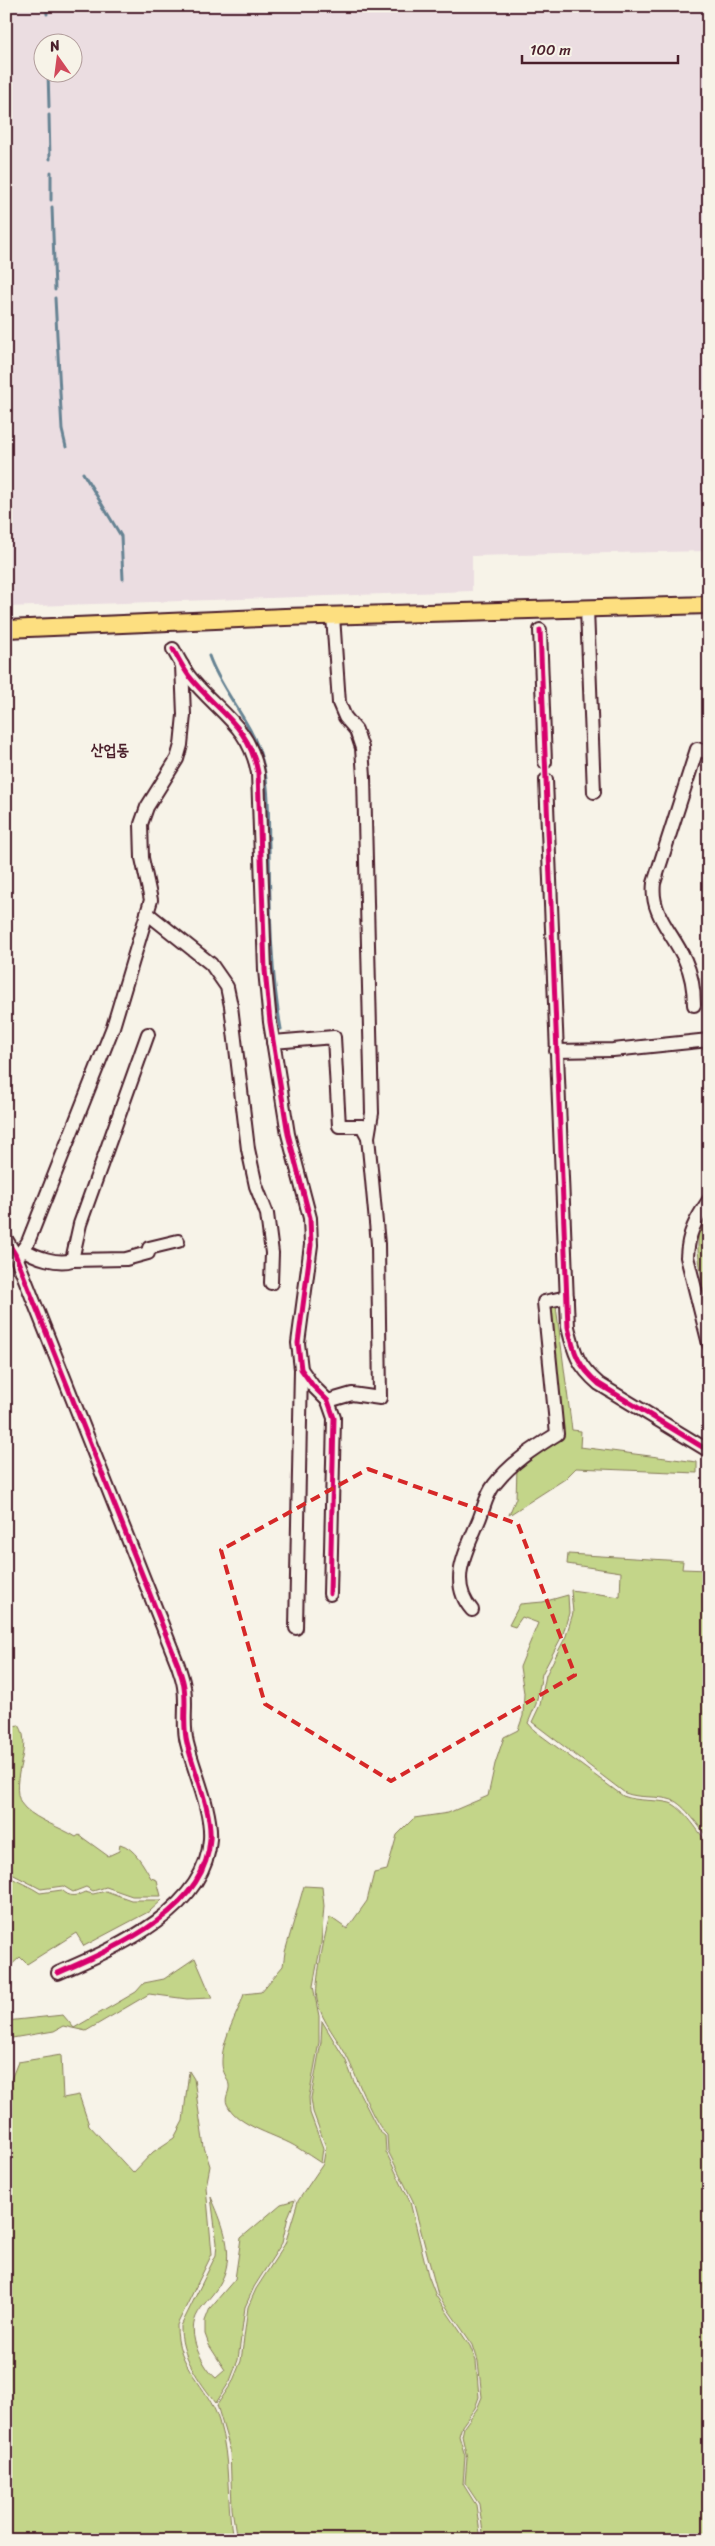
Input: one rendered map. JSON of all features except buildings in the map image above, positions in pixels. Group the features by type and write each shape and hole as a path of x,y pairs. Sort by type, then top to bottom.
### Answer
{"main road":[{"path":"6,629 333,616 709,605"}],"street":[{"path":"587,609 594,792"},
{"path":"328,1401 352,1394 380,1398 378,1244 368,1137 372,1113 364,777 362,748 356,730 339,703 333,616"},
{"path":"540,630 545,762"},
{"path":"173,649 195,682 243,731 255,754 258,773 265,970 273,1042 288,1134 310,1218 311,1245 298,1343 301,1369 296,1628"},
{"path":"20,1254 28,1242 113,1027 147,913 151,891 142,858 141,824 147,807 178,759 184,714 182,664"},
{"path":"694,1004 694,984 684,959 656,912 652,895 654,883 697,748 709,753"},
{"path":"546,780 566,1297 570,1336 577,1358 584,1371 599,1384 709,1451"},
{"path":"147,913 211,964 226,987 231,1006 248,1149 256,1186 267,1214 272,1253 271,1283"},
{"path":"72,1260 80,1224 148,1034"},
{"path":"273,1042 334,1037 339,1126 362,1126 368,1137"},
{"path":"556,1051 613,1050 709,1040"},
{"path":"709,1200 692,1225 687,1242 687,1257 709,1344"},
{"path":"6,1239 20,1254 178,1665 184,1687 186,1742 208,1817 210,1838 207,1858 200,1875 171,1908 148,1928 119,1946 58,1973"},
{"path":"20,1254 31,1254 65,1263 72,1260 126,1259 148,1253 149,1248 178,1240"},
{"path":"472,1610 462,1594 460,1567 487,1496 506,1471 533,1449 557,1434 544,1302 566,1297"},
{"path":"301,1369 313,1386 328,1401 334,1426 330,1594"}],"highlighted area":[{"path":"368,1469 518,1524 575,1675 391,1781 265,1704 221,1550"}],"shaded area":[{"path":"6,6 709,6 709,551 472,556 472,591 6,607"}],"green space":[{"path":"709,1209 709,1301 705,1302 698,1251 698,1231"},
{"path":"550,1306 556,1306 572,1430 581,1431 580,1447 697,1462 697,1473 576,1468 565,1479 509,1515 516,1498 517,1468 560,1436"},
{"path":"568,1554 683,1561 682,1569 709,1570 709,1840 692,1817 677,1802 625,1793 532,1722 540,1705 546,1675 566,1636 573,1613 571,1590 620,1597 621,1572 567,1564"},
{"path":"568,1595 569,1613 563,1634 542,1674 536,1704 528,1723 535,1731 623,1796 670,1803 675,1806 691,1822 709,1846 709,2540 484,2540 479,2504 465,2483 467,2458 462,2436 464,2427 477,2409 482,2397 478,2361 473,2345 438,2295 413,2201 388,2151 387,2135 371,2111 349,2061 327,2024 317,2000 318,1972 330,1917 347,1929 367,1901 374,1873 387,1870 397,1835 414,1818 448,1813 488,1796 495,1764 504,1737 518,1730 523,1716 524,1693 520,1667 538,1623 522,1617 515,1627 509,1625 520,1604 543,1602"},
{"path":"19,1725 23,1734 24,1745 17,1789 19,1799 25,1808 37,1817 76,1837 79,1835 108,1856 119,1851 120,1844 130,1849 151,1878 157,1880 161,1896 132,1896 106,1887 93,1891 86,1887 73,1892 63,1886 41,1889 6,1871 6,1727"},
{"path":"6,1875 40,1893 62,1890 73,1896 85,1892 93,1894 106,1891 131,1900 162,1900 150,1911 84,1946 76,1933 27,1964 20,1957 6,1970"},
{"path":"304,1886 322,1887 324,1906 321,1944 313,1986 319,2016 319,2042 309,2097 310,2113 323,2148 321,2163 290,2143 249,2125 232,2112 226,2101 229,2085 222,2064 224,2046 244,1994 261,1992 283,1966 285,1952"},
{"path":"195,1958 212,1998 187,1999 149,1994 86,2031 63,2026 54,2031 6,2039 6,2021 63,2015 74,2028 136,1992 144,1983 164,1979"},
{"path":"322,2021 346,2061 354,2082 379,2131 385,2136 386,2152 410,2202 428,2275 436,2296 470,2346 476,2361 479,2397 475,2408 462,2426 459,2436 465,2456 463,2484 476,2505 481,2540 237,2540 232,2509 230,2449 217,2405 232,2383 241,2361 248,2307 256,2289 285,2244 298,2201 323,2164 326,2147 313,2112 311,2098 321,2042"},
{"path":"61,2055 63,2098 79,2095 89,2125 133,2173 153,2152 174,2138 183,2121 189,2071 194,2079 204,2147 210,2166 206,2187 212,2254 177,2325 178,2340 187,2365 208,2397 219,2421 227,2465 233,2540 6,2540 6,2083 9,2084 18,2062"},
{"path":"211,2197 225,2235 228,2255 227,2265 219,2285 196,2316 194,2336 197,2349 203,2361 216,2378 225,2370 209,2345 205,2334 205,2321 210,2308 235,2279 241,2238 281,2204 295,2200 288,2217 282,2243 254,2287 245,2307 238,2360 230,2381 216,2403 197,2377 187,2357 181,2326 216,2255 217,2243"}],"waterway":[{"path":"46,6 47,14"},
{"path":"48,82 49,107"},
{"path":"49,115 50,159"},
{"path":"51,172 51,200"},
{"path":"52,207 55,290"},
{"path":"55,298 62,430 66,447"},
{"path":"83,473 121,536 123,579"},
{"path":"209,656 221,682 251,732 265,770 268,803 270,915 277,1006 281,1029"}],"cycle path":[{"path":"540,630 568,1327 578,1358 586,1371 599,1384 709,1451"},
{"path":"173,649 189,676 240,730 254,756 258,773 265,970 270,1022 288,1134 310,1218 311,1245 298,1343 301,1369 313,1386 328,1401 334,1418 330,1594"},
{"path":"6,1239 15,1254 178,1665 185,1694 186,1736 210,1828 210,1839 205,1864 192,1887 175,1907 129,1939 58,1973"}],"district":[{"name":"산업동","path":"110,749"}]}
